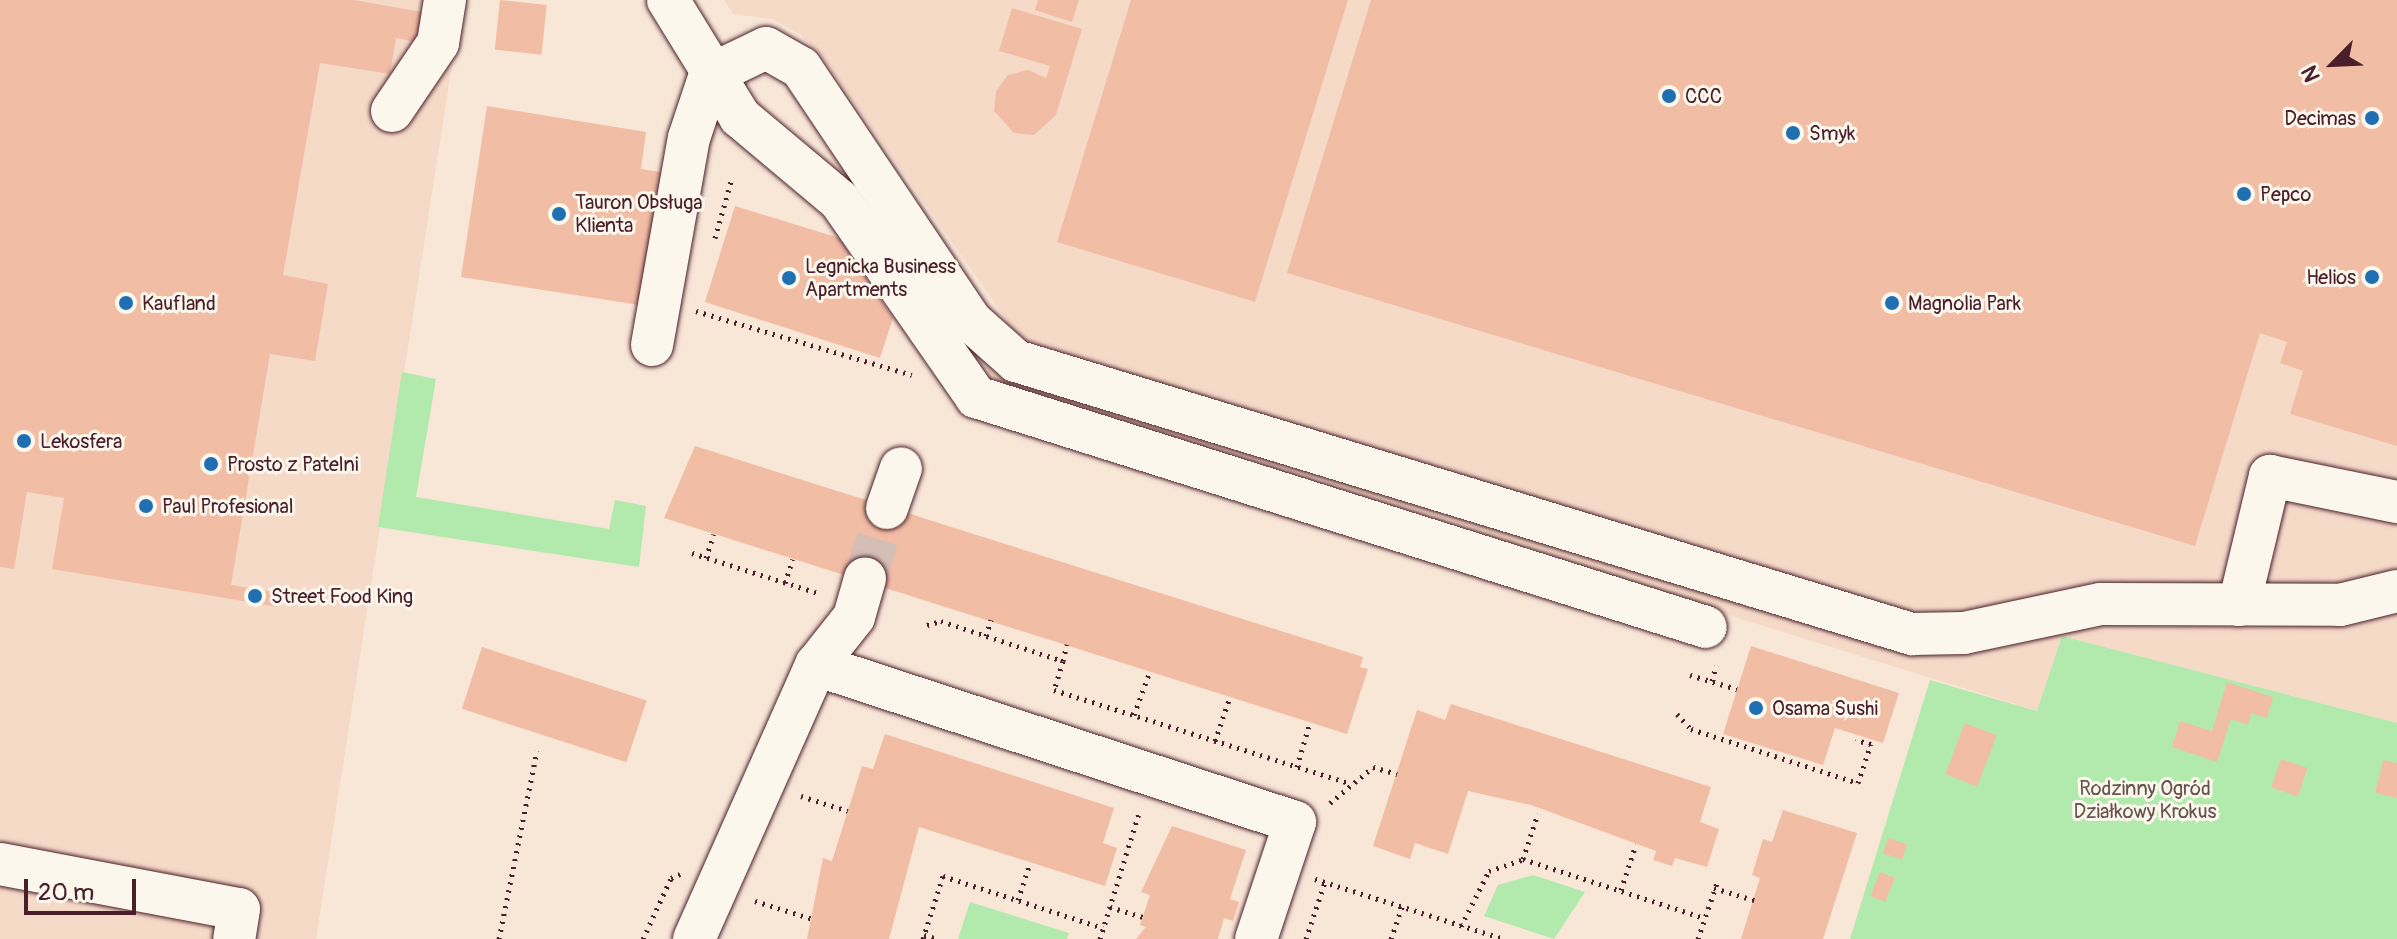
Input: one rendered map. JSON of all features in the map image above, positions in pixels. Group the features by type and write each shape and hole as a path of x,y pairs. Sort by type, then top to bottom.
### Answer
{"street":[{"path":"392,111 438,43 445,0"},
{"path":"668,0 710,75 740,117 840,201 961,385 976,397 1706,627"},
{"path":"652,345 689,138 710,75 766,48 801,68 972,322 1016,361 1912,634 1964,633 2101,604 2340,605 2397,591"},
{"path":"887,508 901,468"},
{"path":"2239,605 2270,476 2397,502"},
{"path":"694,939 816,665 861,592"},
{"path":"2340,605 2397,622"},
{"path":"816,665 1295,822 1256,939"},
{"path":"0,864 239,909 234,939"}],"path":[{"path":"711,252 732,178"},
{"path":"698,296 694,311 912,375"},
{"path":"706,558 714,534"},
{"path":"692,553 785,583 861,592"},
{"path":"785,583 793,559"},
{"path":"986,636 991,620"},
{"path":"927,625 941,621 1063,661"},
{"path":"1067,644 1054,690 1352,784"},
{"path":"1134,715 1150,671"},
{"path":"1690,675 1737,689"},
{"path":"1215,741 1230,697"},
{"path":"1677,714 1691,729 1858,783 1871,744 1856,740"},
{"path":"1297,767 1310,722"},
{"path":"499,939 537,751"},
{"path":"1295,822 1310,819 1373,767 1397,774"},
{"path":"796,795 848,811"},
{"path":"1100,939 1145,795"},
{"path":"1523,859 1538,813"},
{"path":"1621,890 1636,844"},
{"path":"1461,926 1489,871 1523,859 1705,918"},
{"path":"1018,900 1030,863"},
{"path":"1280,868 1504,939"},
{"path":"938,939 924,937 943,876 1103,928"},
{"path":"1306,939 1325,882"},
{"path":"1698,939 1716,885 1754,900"},
{"path":"750,899 813,919"},
{"path":"1110,907 1143,917"},
{"path":"1391,939 1402,907"},
{"path":"1477,939 1480,932"}],"shaded area":[{"path":"0,0 462,0 316,939 0,939"},
{"path":"724,0 2397,0 2397,723 2062,636 2037,711 983,383 1006,319 824,60 801,35 773,19 733,14"}],"green space":[{"path":"402,372 436,379 416,497 609,529 615,500 646,506 639,567 378,527"},
{"name":"Rodzinny Ogród Działkowy Krokus","path":"2062,636 2397,723 2397,939 1850,939 1930,680 2037,711"},
{"path":"1533,875 1585,892 1554,939 1484,916 1498,885"},
{"path":"970,902 1069,933 1067,939 958,939"}],"building":[{"path":"0,0 354,0 428,13 422,43 396,38 390,74 320,63 283,275 328,284 315,361 270,354 231,585 280,593 278,607 52,569 64,498 27,492 14,569 0,567"},
{"path":"500,0 547,5 542,55 495,50"},
{"path":"1038,0 1079,0 1072,22 1035,10"},
{"path":"1131,0 1348,0 1255,302 1057,242"},
{"name":"Magnolia Park","path":"1371,0 2397,0 2397,446 2290,414 2303,371 2280,363 2287,342 2260,333 2195,546 1287,273"},
{"path":"1012,8 1082,29 1056,115 1034,135 1014,133 994,111 996,91 1008,75 1028,70 1046,78 1050,66 999,51"},
{"path":"487,106 646,132 641,169 673,174 652,307 461,277"},
{"name":"Legnicka Business Apartments","path":"735,206 839,238 893,318 880,358 705,302"},
{"path":"695,446 1363,657 1360,667 1368,669 1347,734 664,518"},
{"path":"1751,646 1899,693 1883,743 1835,728 1823,765 1723,734"},
{"path":"482,647 647,700 626,762 462,709"},
{"path":"2227,682 2273,697 2267,718 2251,713 2248,725 2231,719 2217,762 2172,747 2180,721 2212,731"},
{"path":"1451,704 1711,787 1700,822 1719,829 1707,867 1675,858 1672,866 1653,860 1656,851 1531,805 1468,791 1448,854 1415,843 1410,859 1373,846 1417,710 1445,720"},
{"path":"1965,723 1997,735 1977,787 1945,774"},
{"path":"885,734 1114,808 1103,843 1117,848 1105,886 919,827 889,939 807,939 823,858 832,861 862,766 873,769"},
{"path":"2281,759 2307,768 2298,796 2271,787"},
{"path":"2383,760 2397,763 2397,798 2375,793"},
{"path":"1783,810 1857,833 1823,939 1741,939 1760,878 1752,875 1763,839 1772,842"},
{"path":"1172,826 1246,850 1230,899 1239,902 1233,921 1224,918 1218,939 1136,939 1146,927 1140,925 1150,895 1141,892"},
{"path":"1888,838 1907,844 1902,859 1883,853"},
{"path":"1880,872 1895,878 1885,902 1870,896"}],"tunnel":[{"path":"865,579 887,508"}],"place":[{"name":"CCC","path":"1669,96"},
{"name":"Decimas","path":"2372,118"},
{"name":"Smyk","path":"1793,133"},
{"name":"Pepco","path":"2244,194"},
{"name":"Tauron Obsługa Klienta","path":"559,214"},
{"name":"Helios","path":"2372,277"},
{"name":"Legnicka Business Apartments","path":"789,278"},
{"name":"Kaufland","path":"126,303"},
{"name":"Magnolia Park","path":"1892,303"},
{"name":"Lekosfera","path":"24,441"},
{"name":"Prosto z Patelni","path":"211,464"},
{"name":"Paul Profesional","path":"146,506"},
{"name":"Street Food King","path":"255,596"},
{"name":"Osama Sushi","path":"1756,708"}]}
